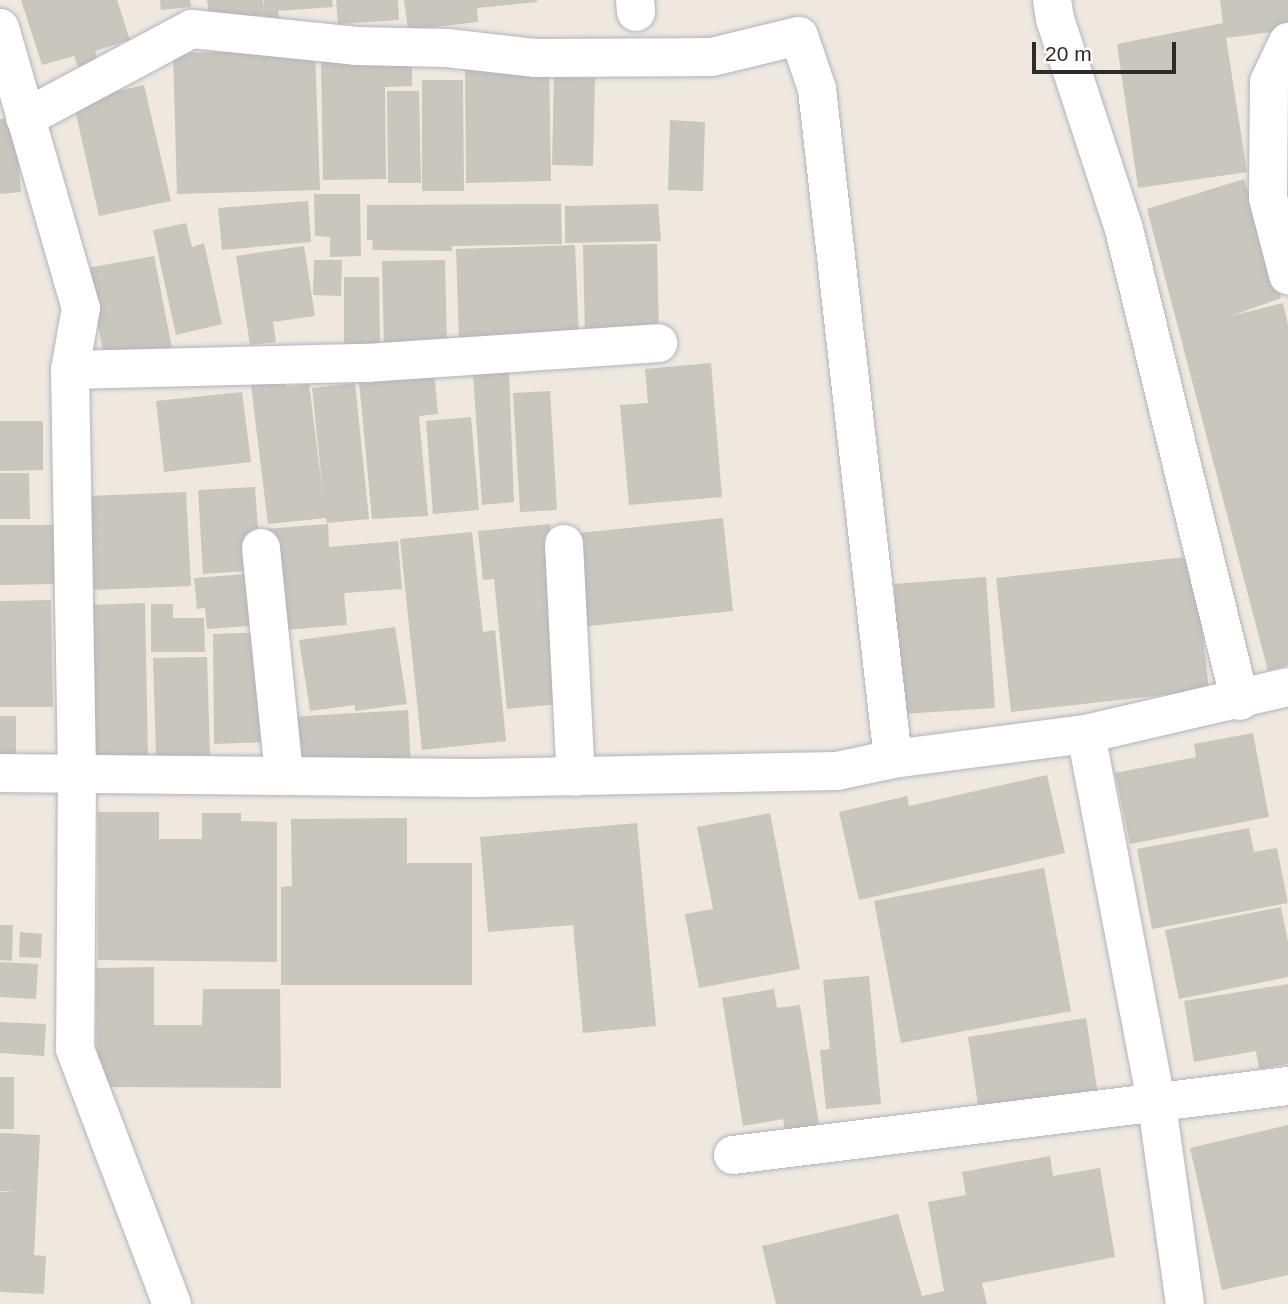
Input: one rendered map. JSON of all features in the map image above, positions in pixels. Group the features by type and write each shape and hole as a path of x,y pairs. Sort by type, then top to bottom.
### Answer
{"street":[{"path":"1052,0 1055,19 1124,229 1240,701"},
{"path":"0,27 81,308 70,370 77,774 75,1049 172,1304"},
{"path":"25,118 191,29 356,46 447,48 536,58 712,57 799,36 817,89 893,759"},
{"path":"1288,42 1269,82 1268,198 1288,275"},
{"path":"70,370 367,363 658,343"},
{"path":"564,544 576,776"},
{"path":"261,548 284,776"},
{"path":"0,774 576,776 837,771 893,759 1086,734 1240,701 1288,687"},
{"path":"1086,734 1157,1105 1185,1304"},
{"path":"733,1155 1157,1105 1288,1086"}],"building":[{"path":"21,0 117,0 130,40 95,51 98,61 78,67 74,56 42,65"},
{"path":"160,0 190,0 191,7 161,10"},
{"path":"207,0 263,0 264,8 264,0 332,0 333,7 278,11 280,21 265,22 265,15 210,21"},
{"path":"336,0 398,0 399,20 338,24"},
{"path":"404,0 537,2 477,8 478,22 408,30"},
{"path":"1220,0 1288,0 1288,30 1226,38 1247,172 1138,188 1117,44 1223,23"},
{"path":"315,50 320,190 177,194 173,53"},
{"path":"412,58 412,86 385,87 386,179 323,180 321,59"},
{"path":"465,63 549,64 551,181 466,183"},
{"path":"554,77 595,78 593,166 552,165"},
{"path":"422,80 463,80 464,191 422,191"},
{"path":"144,85 171,201 99,216 73,101"},
{"path":"387,91 419,91 421,183 388,183"},
{"path":"15,117 21,192 0,194 0,119"},
{"path":"670,120 705,122 703,191 668,190"},
{"path":"1244,179 1281,298 1231,316 1283,303 1288,325 1288,665 1268,671 1147,209"},
{"path":"314,194 360,194 361,256 330,257 330,237 315,236"},
{"path":"308,201 311,242 222,250 218,208"},
{"path":"561,204 562,244 452,246 452,251 372,250 373,240 367,240 367,205"},
{"path":"658,204 661,241 565,243 565,206"},
{"path":"186,223 192,247 204,243 222,324 176,335 153,230"},
{"path":"657,244 659,336 585,337 583,245"},
{"path":"575,245 579,337 459,341 456,249"},
{"path":"304,246 315,316 273,322 276,342 250,345 236,256"},
{"path":"154,256 172,348 105,361 87,268"},
{"path":"314,260 342,260 341,296 313,295"},
{"path":"445,260 447,347 384,349 382,261"},
{"path":"344,277 379,277 380,345 344,345"},
{"path":"711,363 722,497 629,505 620,405 648,403 645,369"},
{"path":"434,372 438,414 419,416 428,516 372,519 359,381"},
{"path":"509,372 514,502 482,505 473,374"},
{"path":"284,373 286,387 309,384 324,502 312,388 355,383 369,519 327,523 326,518 268,524 250,377"},
{"path":"550,391 557,510 520,512 513,393"},
{"path":"242,392 251,462 164,472 156,401"},
{"path":"471,417 479,510 433,514 426,421"},
{"path":"0,421 43,421 43,470 0,471"},
{"path":"0,473 29,473 30,519 0,519"},
{"path":"255,487 261,570 203,574 198,490"},
{"path":"186,492 191,586 94,590 90,496"},
{"path":"723,518 733,611 579,627 570,534"},
{"path":"328,524 329,547 398,541 402,589 344,593 347,625 273,631 264,529"},
{"path":"550,524 568,703 507,709 494,579 483,580 478,531"},
{"path":"0,525 56,525 55,584 0,585"},
{"path":"472,532 483,632 495,630 506,741 422,750 400,539"},
{"path":"1194,556 1209,690 1011,712 996,578"},
{"path":"261,573 265,625 207,629 205,608 197,609 194,578"},
{"path":"986,577 995,708 902,714 894,584"},
{"path":"51,600 53,707 0,707 0,601"},
{"path":"145,603 148,757 92,757 89,605"},
{"path":"151,604 173,604 173,618 204,618 205,652 151,652"},
{"path":"395,627 407,704 355,711 355,705 310,711 299,640"},
{"path":"267,632 271,742 214,744 213,634"},
{"path":"207,657 210,755 156,756 153,658"},
{"path":"408,710 411,768 292,775 288,717"},
{"path":"0,716 16,716 16,768 0,768"},
{"path":"1253,733 1269,817 1130,844 1115,773 1196,757 1194,744"},
{"path":"1047,775 1065,853 859,900 839,812 907,796 909,806"},
{"path":"98,812 159,812 159,839 202,839 202,813 241,813 241,821 277,822 277,962 98,960"},
{"path":"770,813 800,969 699,988 685,914 713,909 697,827"},
{"path":"407,818 407,863 472,863 472,985 281,985 281,887 292,886 291,819"},
{"path":"637,823 656,1026 583,1033 573,925 488,932 480,837"},
{"path":"1249,828 1254,852 1277,848 1288,903 1152,929 1137,849"},
{"path":"1044,868 1071,1011 901,1043 874,901"},
{"path":"1281,907 1288,942 1288,977 1179,999 1165,930"},
{"path":"0,925 13,925 12,961 0,960"},
{"path":"20,932 42,934 41,958 19,957"},
{"path":"0,962 38,964 36,999 0,997"},
{"path":"154,967 154,1025 202,1025 203,989 280,989 281,1088 97,1087 96,968"},
{"path":"869,976 881,1104 826,1109 820,1050 830,1049 823,980"},
{"path":"1288,984 1288,1064 1259,1069 1256,1051 1194,1062 1184,1001"},
{"path":"774,989 777,1008 800,1005 821,1138 787,1143 783,1119 743,1126 722,998"},
{"path":"1086,1018 1098,1094 979,1112 968,1037"},
{"path":"0,1022 46,1024 44,1056 0,1053"},
{"path":"0,1077 14,1077 14,1129 0,1129"},
{"path":"1288,1125 1288,1275 1222,1290 1190,1148"},
{"path":"0,1133 40,1135 34,1255 46,1256 44,1294 0,1292 0,1192 16,1192 0,1191"},
{"path":"1050,1156 1053,1176 1100,1168 1115,1257 982,1283 987,1304 776,1304 762,1246 898,1214 922,1296 944,1291 928,1202 966,1195 962,1172"}]}
